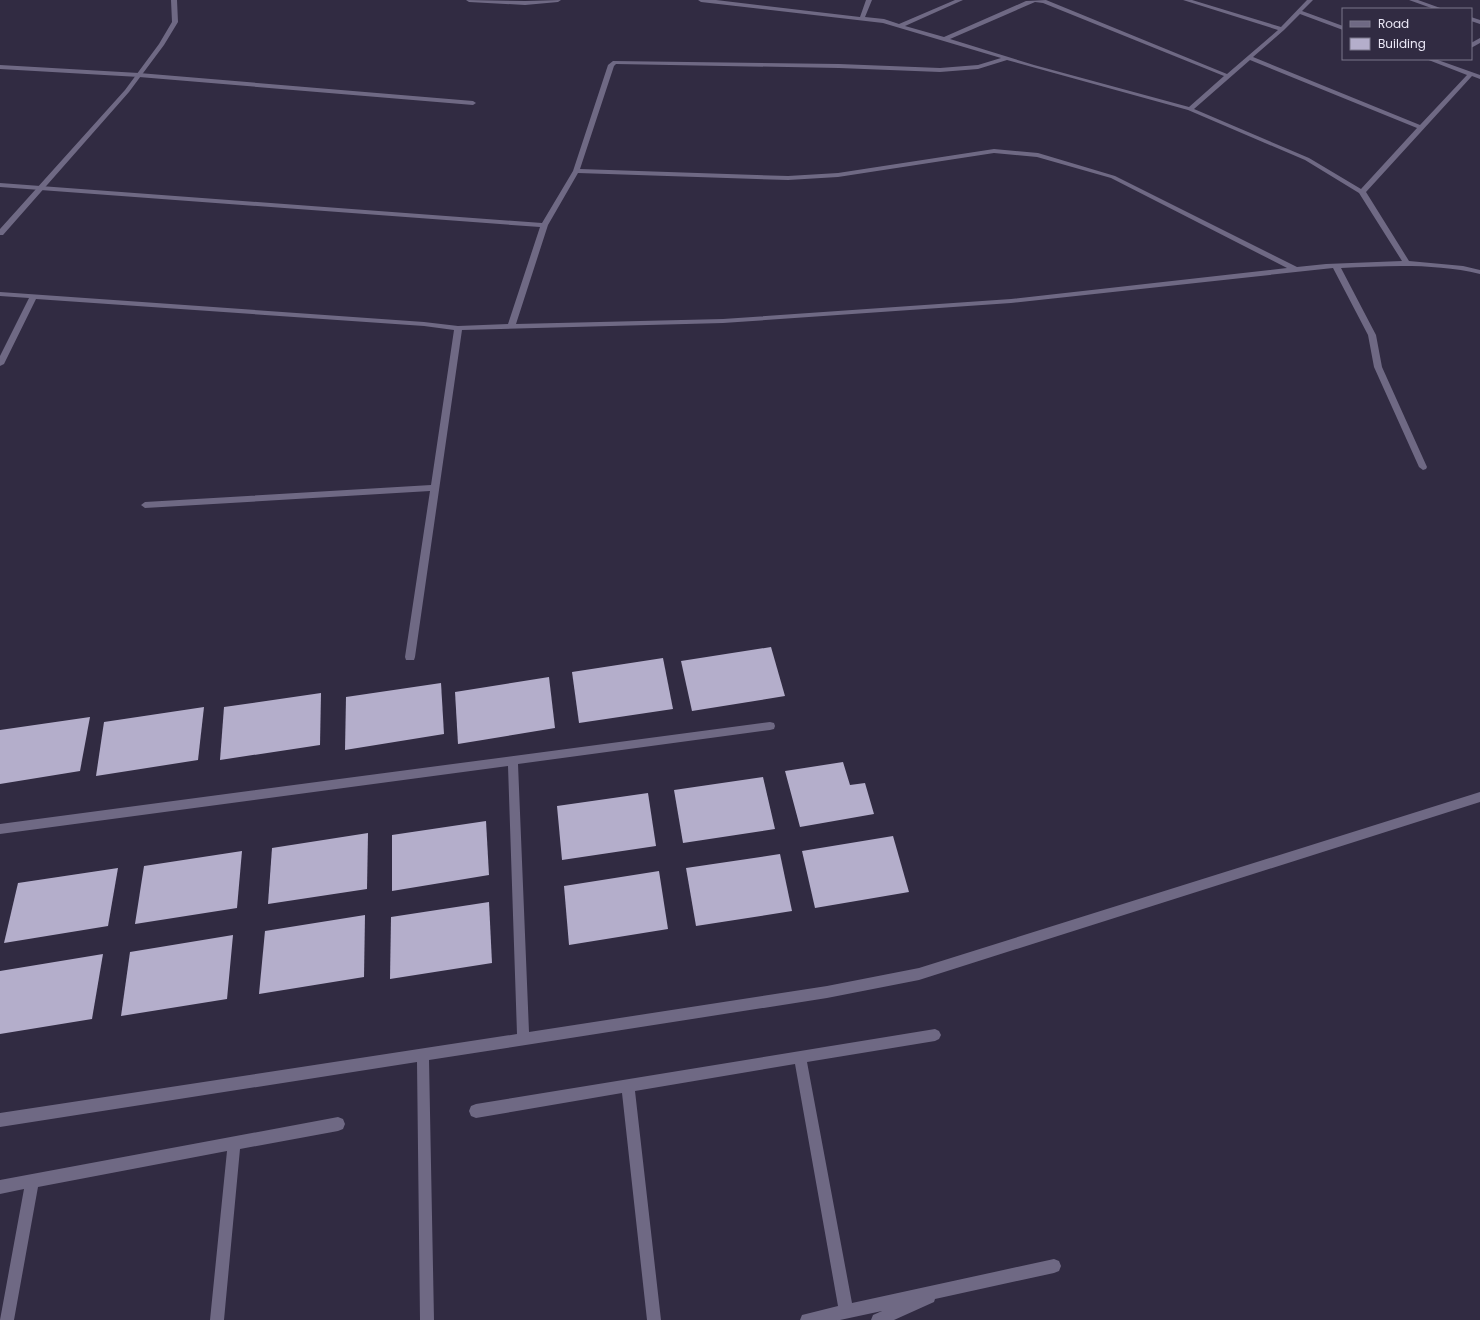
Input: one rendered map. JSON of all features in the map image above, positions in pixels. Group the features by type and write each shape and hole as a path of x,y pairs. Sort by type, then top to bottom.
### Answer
{"street":[{"path":"0,233 127,91 139,75 162,44 175,22 174,0"},
{"path":"469,0 525,3 558,0"},
{"path":"701,0 884,21 1008,58 1190,109 1307,159 1362,192 1408,263"},
{"path":"862,19 869,0"},
{"path":"899,26 960,0"},
{"path":"945,39 1028,2 1035,0 1044,1 1228,76"},
{"path":"1186,0 1282,29"},
{"path":"1190,109 1282,29 1310,0"},
{"path":"1412,0 1437,8"},
{"path":"1299,12 1342,28"},
{"path":"510,327 544,225 576,171 611,64 615,62 832,66 940,70 978,67 1008,58"},
{"path":"1249,58 1422,128"},
{"path":"1432,60 1480,77"},
{"path":"1443,64 1449,60"},
{"path":"0,67 139,75 473,103"},
{"path":"1362,192 1471,74"},
{"path":"576,171 788,178 838,175 994,151 1038,155 1113,177 1295,270"},
{"path":"0,185 544,225"},
{"path":"0,294 424,324 458,328 723,321 1003,302 1336,266 1408,263 1463,268 1480,272"},
{"path":"1336,266 1369,328 1372,335 1378,368 1423,467"},
{"path":"0,364 34,296"},
{"path":"410,657 458,328"},
{"path":"145,505 434,488"},
{"path":"0,829 770,726"},
{"path":"513,760 523,1039"},
{"path":"0,1120 827,992 919,974 1480,797"},
{"path":"476,1111 935,1035"},
{"path":"423,1054 427,1320"},
{"path":"800,1058 846,1311"},
{"path":"628,1086 654,1320"},
{"path":"0,1186 338,1124"},
{"path":"217,1320 234,1144"},
{"path":"7,1320 32,1181"},
{"path":"807,1320 1054,1266"},
{"path":"878,1320 949,1288"}],"building":[{"path":"771,647 785,696 692,711 681,661"},
{"path":"663,658 673,709 579,723 572,672"},
{"path":"549,677 555,728 458,744 455,692"},
{"path":"441,683 444,734 345,750 346,697"},
{"path":"321,693 320,745 220,760 224,707"},
{"path":"204,707 198,760 96,776 104,722"},
{"path":"90,717 80,771 0,784 0,730"},
{"path":"843,762 850,785 865,783 874,814 800,827 785,771"},
{"path":"763,777 775,829 683,843 674,790"},
{"path":"648,793 656,846 562,860 557,806"},
{"path":"486,821 489,875 392,891 392,835"},
{"path":"368,833 367,889 268,904 272,848"},
{"path":"893,836 909,892 815,908 802,851"},
{"path":"242,851 237,908 135,924 144,866"},
{"path":"780,854 792,911 696,926 686,868"},
{"path":"118,868 108,926 4,943 18,883"},
{"path":"659,871 668,929 569,945 564,886"},
{"path":"489,902 492,963 390,979 391,917"},
{"path":"365,915 364,977 259,994 265,931"},
{"path":"233,935 227,999 121,1016 130,952"},
{"path":"103,954 92,1019 0,1034 0,971"}]}
